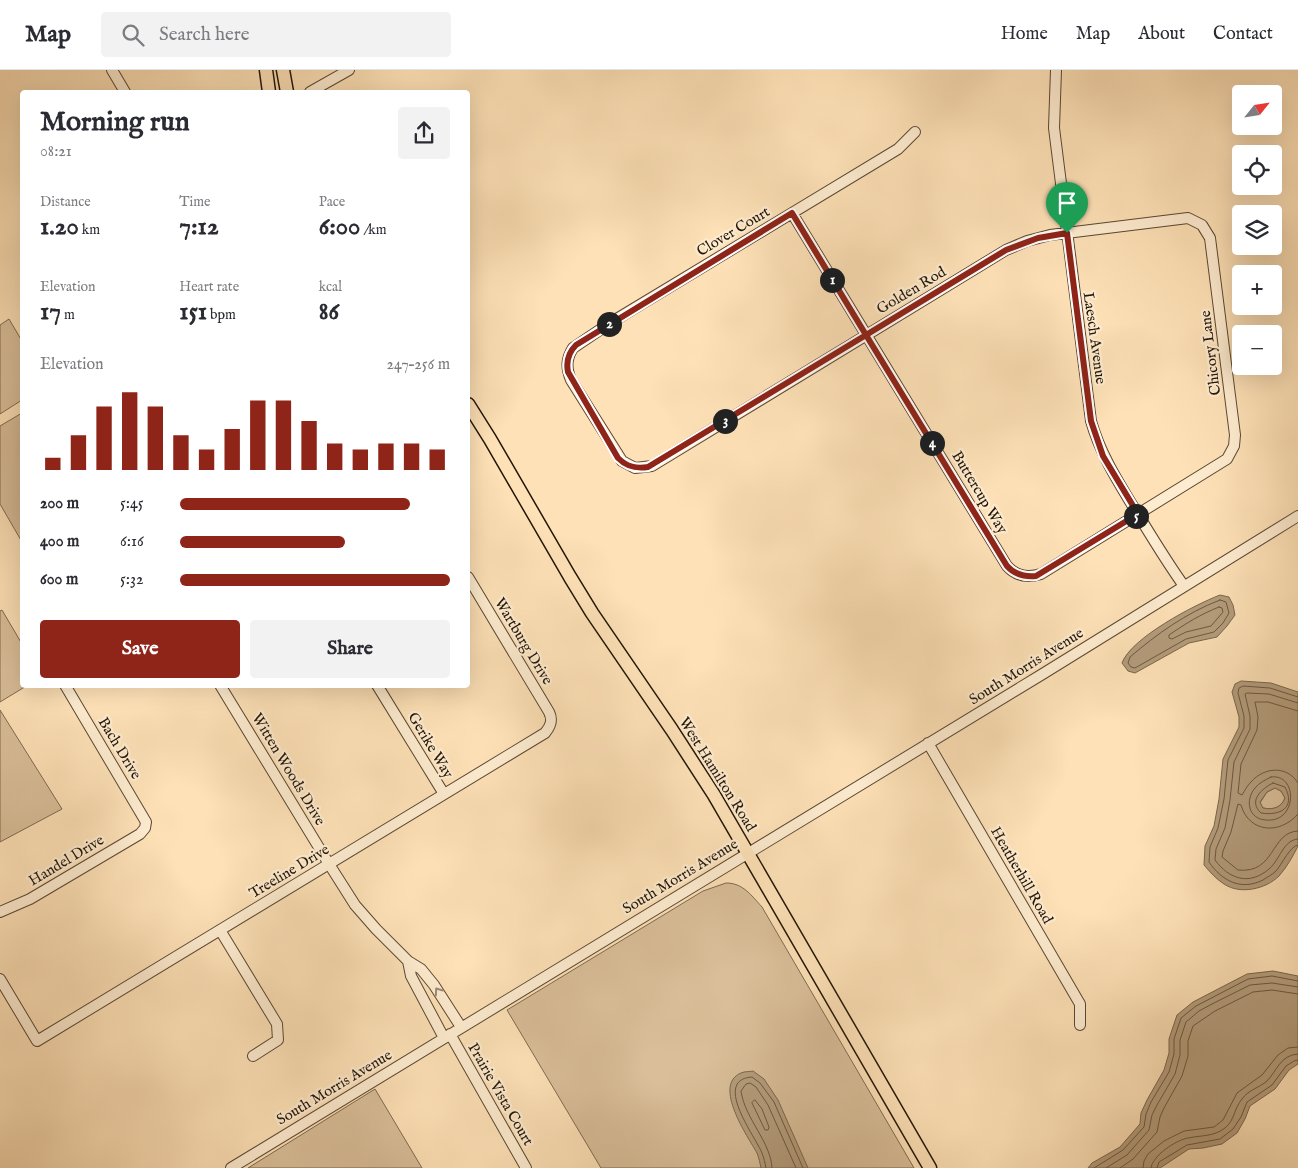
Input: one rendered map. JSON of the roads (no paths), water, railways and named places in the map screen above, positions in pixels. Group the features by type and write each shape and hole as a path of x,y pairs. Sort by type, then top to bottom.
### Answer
{"main road":[{"path":"266,70 270,90"},
{"path":"283,70 286,90"},
{"name":"West Hamilton Road","path":"470,407 574,585 687,753 748,852 930,1168"}],"street":[{"path":"112,70 124,90"},
{"path":"314,90 349,70"},
{"name":"Laesch Avenue","path":"1056,70 1054,128 1091,421 1103,456 1184,586"},
{"name":"Clover Court","path":"635,468 625,464 618,458 580,396 568,372 568,358 576,345 898,148 915,132"},
{"name":"Buttercup Way","path":"792,213 1007,566 1015,573 1023,576 1041,574 1138,514"},
{"name":"Golden Rod","path":"635,468 652,466 1006,250 1033,239 1067,233 1188,218 1200,224"},
{"name":"Chicory Lane","path":"1138,514 1223,462 1232,452 1234,446 1235,435 1210,238 1206,229 1200,224"},
{"name":"South Morris Avenue","path":"231,1168 1298,516"},
{"name":"Wartburg Drive","path":"470,580 549,712 551,722"},
{"name":"Bach Drive","path":"67,688 142,814 146,822 145,828"},
{"name":"Witten Woods Drive","path":"222,688 355,905 408,961 421,969 434,985 461,1027"},
{"name":"Gerike Way","path":"379,688 444,794"},
{"name":"Treeline Drive","path":"0,980 37,1040 545,733 550,728 551,722"},
{"name":"Heatherhill Road","path":"928,743 1080,1004 1080,1025"},
{"name":"Handel Drive","path":"0,912 30,900 140,834 145,828"},
{"path":"220,930 277,1024 278,1040 252,1056"},
{"name":"Witten Woods Drive","path":"408,961 412,976 447,1036"},
{"name":"Prairie Vista Court","path":"447,1036 526,1168"}],"water":[{"path":"1220,595 1229,597 1235,615 1217,637 1189,643 1135,673 1128,671 1122,663 1137,643 1180,614"},
{"path":"1241,681 1271,683 1298,692 1298,846 1285,869 1274,881 1260,887 1245,890 1224,884 1204,865 1205,846 1214,826 1219,799 1223,759 1239,727 1239,717 1232,692 1235,684","holes":["1275,788 1281,791 1285,798 1279,806 1270,809 1263,808 1260,802 1267,792"]},
{"path":"1273,971 1298,976 1298,1064 1289,1070 1275,1089 1250,1106 1237,1133 1222,1144 1189,1149 1160,1168 1088,1168 1092,1163 1120,1147 1140,1124 1141,1113 1164,1070 1169,1053 1169,1039 1177,1015 1193,1002 1247,974"},
{"path":"753,1071 764,1079 778,1100 808,1168 761,1168 757,1153 735,1112 730,1088 733,1079 741,1073"}]}
